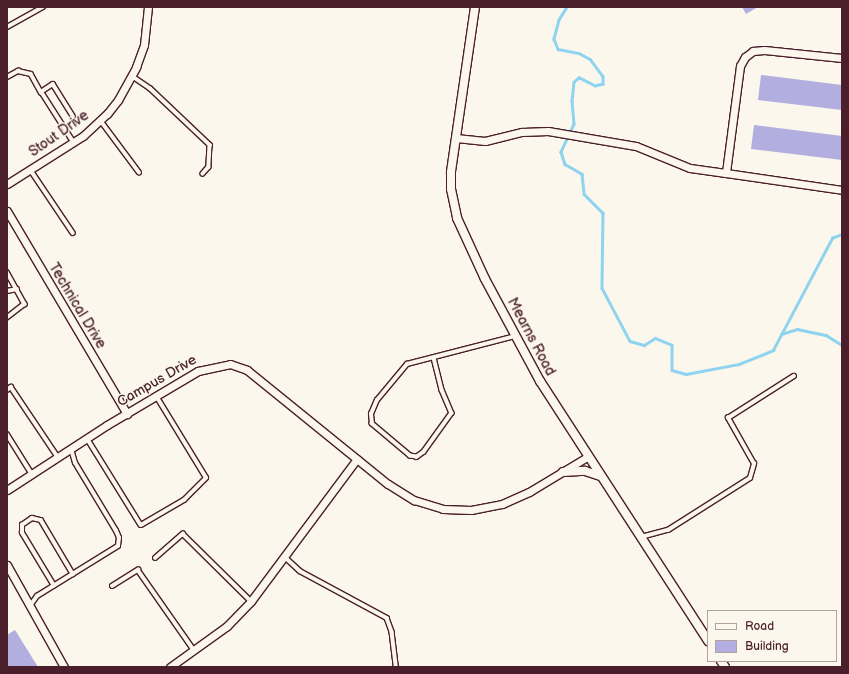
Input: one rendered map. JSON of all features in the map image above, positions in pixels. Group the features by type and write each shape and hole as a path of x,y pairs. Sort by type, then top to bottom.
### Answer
{"street":[{"name":"Stout Drive","path":"7,184 73,142 101,121 118,100 132,76 144,45 148,7"},
{"name":"Mearns Road","path":"475,7 456,138 451,189 457,218 515,336 587,457 707,639"},
{"path":"726,173 740,66 745,57 753,51 764,50 842,58"},
{"path":"456,138 485,141 522,132 548,131 636,146 690,168 842,190"},
{"name":"Technical Drive","path":"7,211 127,414"},
{"name":"Campus Drive","path":"7,490 87,438 198,370 230,364 247,370 388,484 414,500 443,509 471,510 502,504 563,472 587,457"},
{"path":"170,667 227,626 251,601 357,459"},
{"path":"563,472 585,471 600,476"},
{"path":"7,565 64,667"}],"lane":[{"path":"7,27 43,7"},
{"path":"7,77 18,71 31,74 73,142"},
{"path":"132,76 150,88 210,145 209,167 203,174"},
{"path":"41,92 53,84 73,116"},
{"path":"101,121 139,172"},
{"path":"30,169 73,233"},
{"path":"7,272 25,304 7,318"},
{"path":"7,291 17,289"},
{"path":"434,358 442,390 452,412 424,452 418,457 410,456 372,424 371,414 377,400 407,364 515,336"},
{"path":"640,537 668,530 750,478 754,464 728,418 794,376"},
{"path":"7,390 11,387 58,457"},
{"path":"87,438 141,525 184,500 206,478 156,396"},
{"path":"7,434 32,474"},
{"path":"30,606 37,596 118,546 119,538 75,463 71,449"},
{"path":"54,586 22,533 22,524 32,518 41,520 73,574"},
{"path":"155,558 183,534 251,601"},
{"path":"284,556 300,571 387,618 392,632 396,667"},
{"path":"112,586 138,570 194,650"}],"building":[{"path":"742,7 758,7 746,14"},
{"path":"761,75 842,85 842,110 758,100"},
{"path":"754,125 842,136 842,160 751,149"},
{"path":"15,630 38,667 7,667 7,635"}],"waterway":[{"path":"567,7 559,20 554,39 558,49 579,53 590,59 603,76 603,84 595,86 579,78 574,82 572,101 574,124 561,152 565,164 582,174 584,194 603,213 602,288 630,341 644,345 655,338 672,345 672,370 686,374 739,364 773,350 832,238 842,234"},
{"path":"781,334 797,329 826,335 842,345"}]}
